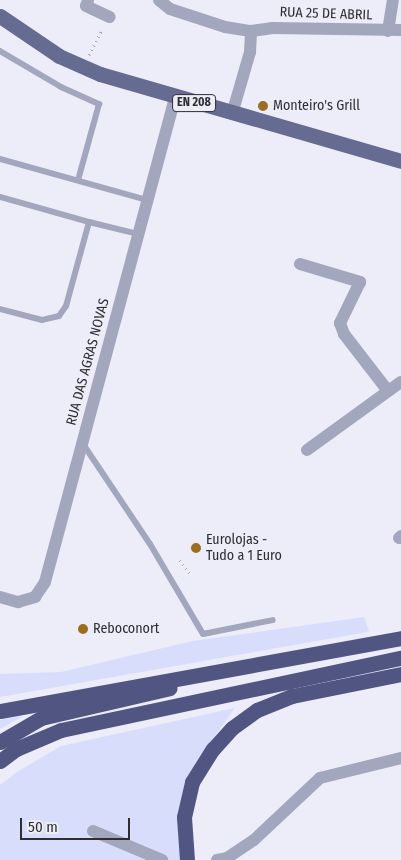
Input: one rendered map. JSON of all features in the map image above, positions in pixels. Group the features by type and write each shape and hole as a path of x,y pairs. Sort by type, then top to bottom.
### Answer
{"highway":[{"path":"0,710 401,638"},
{"path":"0,761 22,746 61,730 401,658"},
{"path":"187,860 184,817 192,782 213,749 232,728 257,710 292,696 401,674"},
{"path":"0,742 41,718 169,689 175,678"}],"main road":[{"name":"EN 208","path":"0,16 59,56 100,74 175,98 401,162"}],"street":[{"path":"88,0 86,6 110,17"},
{"name":"RUA 25 DE ABRIL","path":"159,0 170,9 225,27 251,31 273,28 401,30"},
{"path":"388,31 393,0"},
{"path":"232,114 250,52 251,31"},
{"name":"RUA DAS AGRAS NOVAS","path":"0,596 18,602 36,597 45,582 175,98"},
{"path":"300,264 360,282 340,323 344,334 388,391"},
{"path":"306,450 401,382"},
{"path":"217,860 227,858 254,840 320,778 401,758"},
{"path":"93,830 162,860"}],"lane":[{"path":"0,51 61,87 99,104 78,180"},
{"path":"0,159 147,200"},
{"path":"0,197 138,234"},
{"path":"0,309 42,320 59,316 66,306 90,222"},
{"path":"82,443 150,544 203,634 273,620"}],"path":[{"path":"180,560 192,576"}],"shaded area":[{"path":"364,617 369,631 362,633 0,697 0,674 61,672 193,641"},
{"path":"235,708 194,765 181,860 0,860 0,785 17,772 61,746"},
{"path":"23,716 0,729 0,720"}],"place":[{"name":"Monteiro's Grill","path":"263,106"},
{"name":"Eurolojas - Tudo a 1 Euro","path":"196,548"},
{"name":"Reboconort","path":"83,629"}]}
